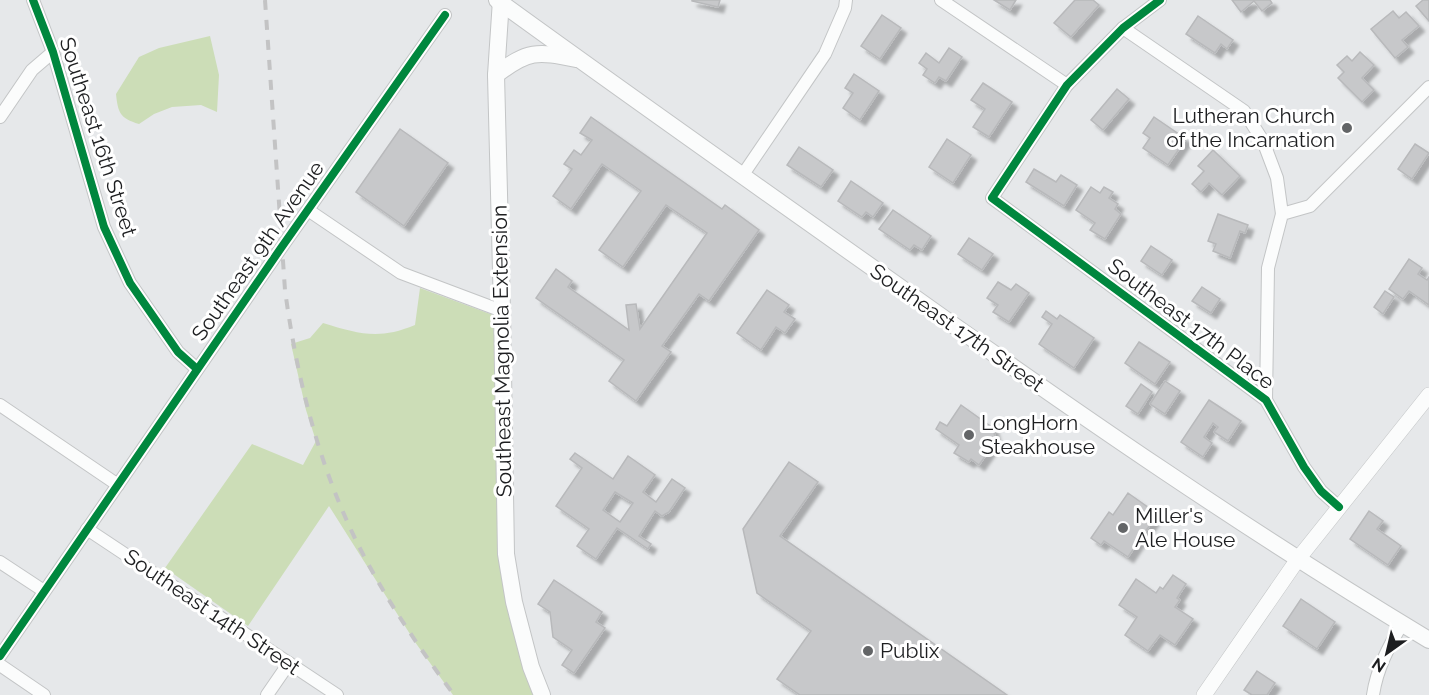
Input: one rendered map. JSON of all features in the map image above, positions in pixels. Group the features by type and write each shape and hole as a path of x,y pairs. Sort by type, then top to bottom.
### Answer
{"main road":[{"name":"Southeast 17th Street","path":"499,1 742,176 1086,418 1298,559 1429,640"},
{"name":"Southeast Magnolia Extension","path":"499,1 496,75 506,554 514,602 531,667 542,695"},
{"path":"496,75 513,62 532,54 548,53 581,60"}],"street":[{"name":"Southeast 16th Street","path":"33,0 53,52 104,227 130,283 178,352 197,369"},
{"path":"742,176 825,54 845,8 846,0"},
{"path":"941,0 1067,86 1123,28 1160,0"},
{"name":"Southeast 9th Avenue","path":"0,656 197,369 445,15"},
{"path":"1123,28 1244,111 1263,141 1277,178 1282,214 1268,268 1266,400"},
{"path":"0,117 32,70 53,52"},
{"name":"Southeast 17th Place","path":"1067,86 992,198 1266,400 1304,467 1321,491 1339,507"},
{"path":"1282,214 1311,206 1429,87"},
{"path":"308,210 401,273 502,311"},
{"path":"1204,695 1298,559 1429,395"},
{"path":"0,405 118,485"},
{"name":"Southeast 14th Street","path":"87,529 337,695"},
{"path":"0,562 44,591"},
{"path":"1373,695 1386,652 1402,624"},
{"path":"267,695 289,663"},
{"path":"0,665 44,695"}],"green space":[{"path":"210,36 219,75 217,112 201,105 172,107 154,114 139,124 121,114 116,94 139,57 159,48"},
{"path":"420,288 493,315 497,393 499,556 535,695 453,695 415,642 329,506 248,626 165,568 252,444 303,465 316,441 306,410 291,344 310,338 323,323 369,334 391,333 415,325"}],"building":[{"path":"692,0 720,0 718,7"},
{"path":"994,0 1016,0 1010,10"},
{"path":"1075,0 1093,0 1099,5 1071,37 1054,23"},
{"path":"1232,0 1270,0 1272,3 1262,11 1254,1 1241,12"},
{"path":"1423,0 1429,0 1429,21 1416,6"},
{"path":"1393,11 1399,18 1406,12 1419,26 1402,40 1408,47 1395,58 1371,29"},
{"path":"882,15 901,28 880,59 861,46"},
{"path":"1198,16 1233,40 1227,49 1221,44 1215,53 1186,34"},
{"path":"949,48 962,57 946,81 939,77 935,83 923,75 927,69 919,63 926,53 939,63"},
{"path":"1360,52 1374,65 1362,78 1374,90 1362,102 1338,78 1344,72 1337,65 1347,56 1352,61"},
{"path":"854,74 879,91 860,120 843,108 853,93 845,88"},
{"path":"983,83 1012,102 989,137 973,127 985,109 971,100"},
{"path":"1117,89 1129,99 1103,130 1091,120"},
{"path":"591,117 722,209 725,205 759,230 709,301 699,294 662,346 671,352 636,401 609,381 624,360 536,298 556,269 572,281 568,287 629,330 626,305 636,304 640,329 707,233 666,205 623,267 599,250 641,191 602,164 571,209 553,196 572,169 564,164 574,150 581,155 592,140 580,133"},
{"path":"1154,117 1186,139 1168,165 1143,148 1150,138 1143,133"},
{"path":"400,129 448,163 404,226 356,192"},
{"path":"947,139 971,155 953,183 929,167"},
{"path":"1415,144 1429,153 1412,179 1398,169"},
{"path":"799,147 833,170 821,187 787,165"},
{"path":"1213,150 1240,176 1222,195 1209,183 1201,192 1192,184 1204,171 1198,166"},
{"path":"1034,169 1056,182 1061,175 1077,185 1064,206 1026,182"},
{"path":"851,181 883,203 873,217 866,212 862,217 838,201"},
{"path":"1091,187 1100,193 1104,187 1113,192 1109,198 1118,204 1115,209 1121,214 1105,239 1090,230 1095,223 1076,210"},
{"path":"893,210 931,236 922,250 914,245 910,250 879,229"},
{"path":"1218,214 1248,225 1245,233 1240,231 1230,258 1213,251 1216,244 1208,241"},
{"path":"969,238 993,254 982,270 958,254"},
{"path":"1151,246 1172,260 1162,275 1141,261"},
{"path":"1409,259 1422,268 1418,274 1427,280 1429,277 1429,305 1409,291 1403,299 1389,289"},
{"path":"998,282 1011,290 1016,284 1029,293 1009,322 993,312 998,305 987,298"},
{"path":"1202,287 1220,299 1211,313 1192,301"},
{"path":"767,290 789,305 784,312 795,319 785,333 776,327 761,350 737,333"},
{"path":"1385,291 1394,297 1383,314 1374,307"},
{"path":"1046,311 1057,319 1060,315 1094,338 1074,368 1039,344 1052,324 1042,317"},
{"path":"1139,342 1170,362 1155,384 1125,363"},
{"path":"1165,381 1180,391 1165,414 1150,404"},
{"path":"1141,384 1152,392 1138,414 1126,406"},
{"path":"1209,400 1241,421 1228,441 1214,432 1218,427 1213,423 1204,437 1212,443 1203,457 1181,442"},
{"name":"LongHorn Steakhouse","path":"961,405 993,428 996,441 979,465 971,459 969,462 954,453 959,445 936,429 940,422 947,426"},
{"path":"575,453 613,479 628,456 655,475 643,492 656,502 672,479 685,488 669,512 662,516 655,511 639,536 651,544 648,549 617,528 596,559 577,546 589,529 556,506 582,468 570,459","holes":["615,492 633,503 620,522 603,510"]},
{"path":"789,462 818,482 780,536 1007,695 800,695 777,679 811,631 757,593 743,529"},
{"name":"Miller's Ale House","path":"1128,493 1149,508 1146,513 1154,519 1128,557 1104,541 1101,545 1091,538 1109,512 1113,515"},
{"path":"1369,511 1383,521 1377,529 1401,546 1388,565 1350,539"},
{"path":"1173,575 1186,584 1177,598 1180,600 1175,607 1193,619 1175,645 1160,635 1148,651 1125,635 1137,617 1119,605 1136,579 1156,593 1160,587 1163,589"},
{"path":"554,580 602,612 596,622 605,628 574,673 562,665 572,650 553,637 550,612 538,604"},
{"path":"1301,599 1335,622 1317,649 1283,626"},
{"path":"1257,671 1275,683 1267,695 1252,695 1244,690"}],"railway":[{"path":"265,0 285,290 305,398 326,469 354,536 410,633 454,695"}],"cycle path":[{"path":"33,0 53,52 104,227 130,283 178,352 197,369"},
{"path":"1160,0 1123,28 1067,85 992,198 1266,400 1304,467 1321,491 1339,507"},
{"path":"0,656 281,248 445,15"}],"place":[{"name":"Lutheran Church of the Incarnation","path":"1347,128"},
{"name":"LongHorn Steakhouse","path":"969,435"},
{"name":"Miller's Ale House","path":"1123,528"},
{"name":"Publix","path":"868,651"}]}
